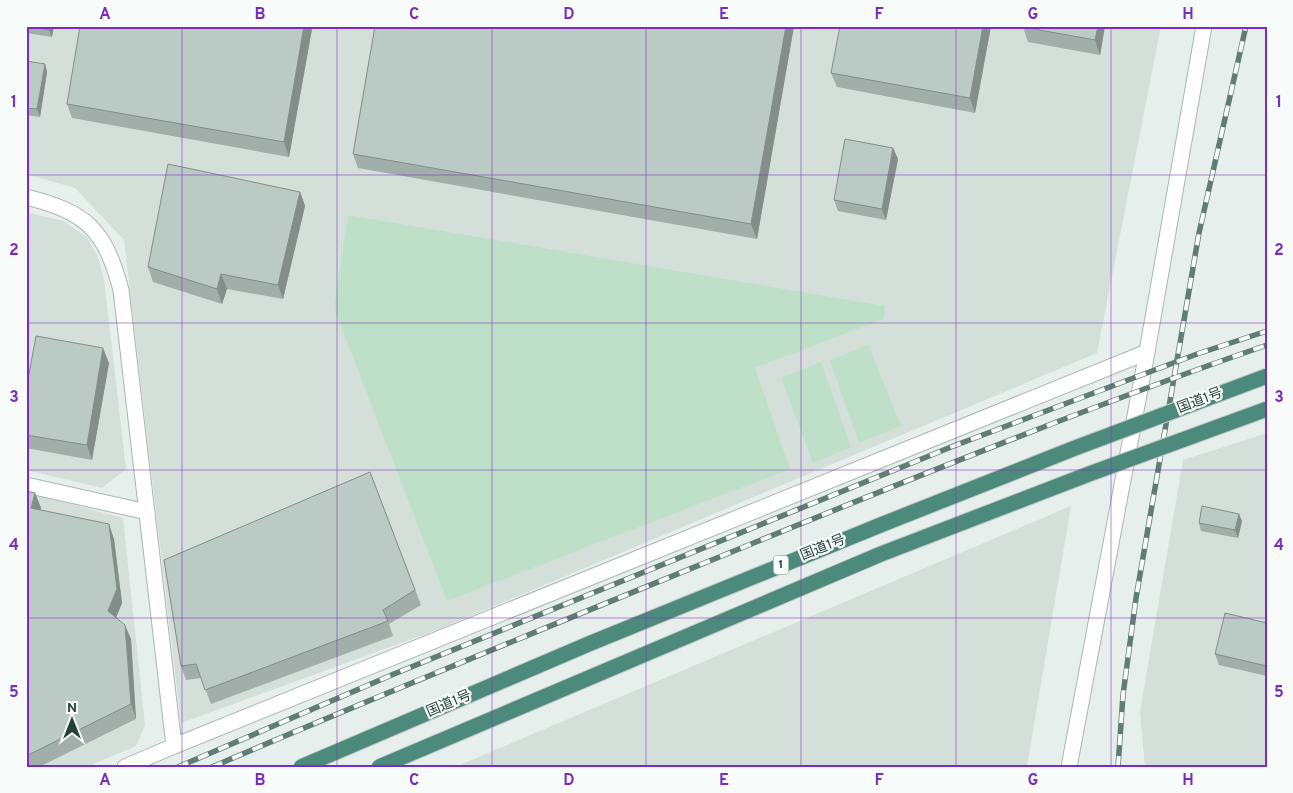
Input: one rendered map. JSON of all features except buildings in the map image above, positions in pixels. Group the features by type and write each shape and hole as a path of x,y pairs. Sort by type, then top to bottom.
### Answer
{"highway":[{"name":"国道1号","path":"301,767 591,643 883,524 1075,448 1267,376"},
{"name":"国道1号","path":"379,767 881,554 1088,474 1267,409"}],"street":[{"path":"1068,767 1148,352 1204,26"},
{"path":"26,197 76,214 98,234 114,265 121,290 174,746"},
{"path":"125,767 1148,352"},
{"path":"26,485 147,512"}],"shaded area":[{"path":"26,26 1161,26 1097,353 437,630 181,723 124,240 75,188 26,174"},
{"path":"26,212 63,221 87,237 98,257 104,279 126,469 102,488 26,470"},
{"path":"1267,433 1267,767 1145,767 1140,712 1183,460"},
{"path":"26,492 123,518 145,725 136,746 86,767 26,767"},
{"path":"1071,506 1027,767 455,767"}],"green space":[{"path":"348,215 885,306 884,319 755,368 790,469 447,601 334,308"},
{"path":"868,344 901,426 859,443 830,361"},
{"path":"821,362 851,447 813,463 781,378"}],"railway":[{"path":"1118,767 1123,695 1136,598 1199,233 1246,26"},
{"path":"178,767 394,674 951,447 1197,354 1267,331"},
{"path":"212,767 486,652 886,489 1012,439 1267,345"}]}
